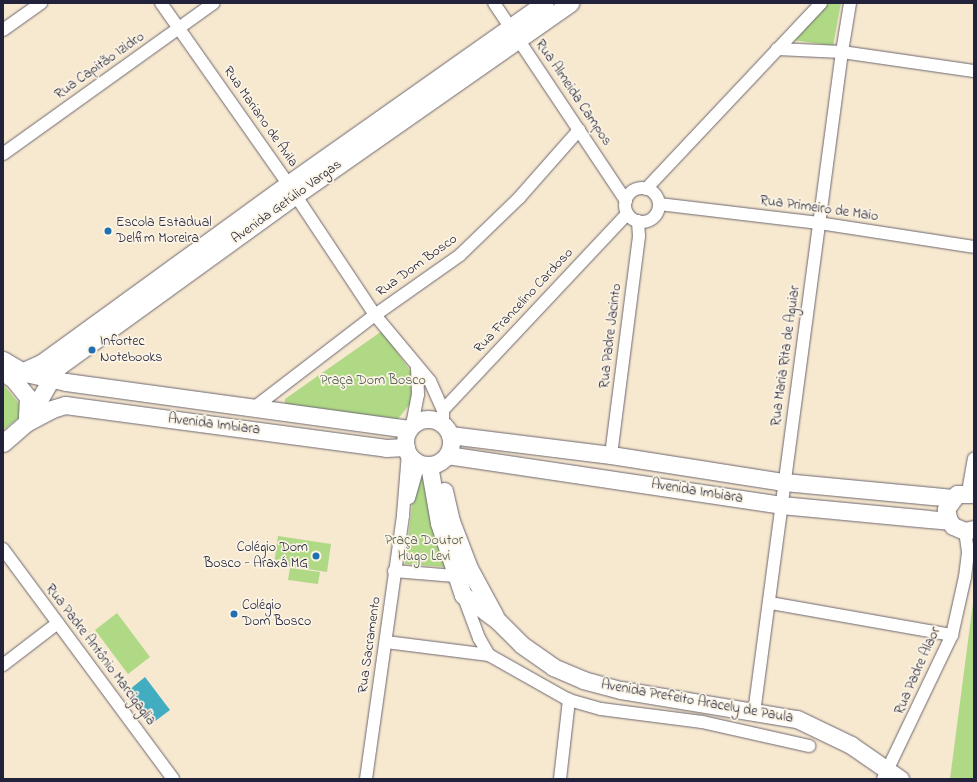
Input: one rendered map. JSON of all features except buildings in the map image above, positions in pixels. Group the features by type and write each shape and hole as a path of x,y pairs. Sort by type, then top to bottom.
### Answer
{"main road":[{"name":"Avenida Getúlio Vargas","path":"514,33 545,3"},
{"name":"Avenida Getúlio Vargas","path":"13,372 43,362 292,190 514,33 570,3"},
{"name":"Avenida Getúlio Vargas","path":"26,423 49,379 58,367 292,190"},
{"path":"3,360 13,372 28,398 26,423 3,443"},
{"name":"Avenida Imbiara","path":"13,372 49,379 410,427 424,419 611,455 784,482 952,498"},
{"path":"132,415 136,391"},
{"name":"Avenida Imbiara","path":"26,423 52,409 65,405 386,448 424,458 781,505 949,521"},
{"path":"410,427 424,458 451,446 445,423"},
{"name":"Avenida Prefeito Aracely de Paula","path":"424,458 445,522 455,576 463,595 498,621 522,646 553,667 583,680 621,690 797,719 826,731 890,776"},
{"path":"970,530 953,526 949,521 946,509 952,498 971,493"},
{"name":"Avenida Prefeito Aracely de Paula","path":"445,522 498,621"}],"street":[{"path":"3,30 41,3"},
{"name":"Rua Mariano de Ávila","path":"161,3 180,28 292,190 375,315 430,381 445,423"},
{"name":"Rua Capitão Izidro","path":"3,154 214,3"},
{"name":"Rua Almeida Campos","path":"494,3 626,201"},
{"path":"646,189 655,195 659,204 652,218 638,222 627,214 626,201 632,192 646,189 821,3"},
{"name":"Rua Maria Rita de Aguiar","path":"754,713 770,603 784,482 842,52 850,3"},
{"path":"777,49 842,52 974,71"},
{"name":"Rua Dom Bosco","path":"255,407 375,315 460,255 488,231 579,130"},
{"name":"Rua Primeiro de Maio","path":"659,204 819,224 974,247"},
{"name":"Rua Francelino Cardoso","path":"445,423 627,214"},
{"name":"Rua Padre Jacinto","path":"611,455 639,236 638,222"},
{"path":"410,427 418,395 417,367"},
{"name":"Rua Sacramento","path":"366,779 403,515 424,458"},
{"path":"971,493 974,459"},
{"name":"Rua Padre Alaor","path":"890,776 952,634 964,577 970,530"},
{"name":"Rua Padre Antônio Marcigaglia","path":"3,549 174,779"},
{"path":"394,571 455,576"},
{"name":"Avenida Prefeito Aracely de Paula","path":"463,595 479,638 490,655 569,700 601,709 702,722 809,746"},
{"path":"770,603 952,634"},
{"path":"3,665 58,623"},
{"path":"386,642 490,655"},
{"path":"560,779 569,700"}],"green space":[{"path":"829,3 841,3 833,46 793,40"},
{"name":"Praça Dom Bosco","path":"382,331 414,376 410,404 397,420 285,406 285,399"},
{"path":"3,384 22,407 21,416 3,430"},
{"name":"Praça Doutor Hugo Levi","path":"422,477 445,567 405,564 413,498"},
{"path":"278,536 331,544 327,572 274,564"},
{"path":"290,568 320,572 318,584 288,580"},
{"path":"974,595 974,779 950,779"},
{"path":"117,613 150,657 128,674 95,630"}],"water":[{"path":"145,677 170,710 154,722 129,690"}],"place":[{"name":"Escola Estadual Delfim Moreira","path":"108,231"},
{"name":"Infortec Notebooks","path":"92,350"},
{"name":"Colégio Dom Bosco - Araxá MG","path":"316,556"},
{"name":"Colégio Dom Bosco","path":"234,614"}]}
